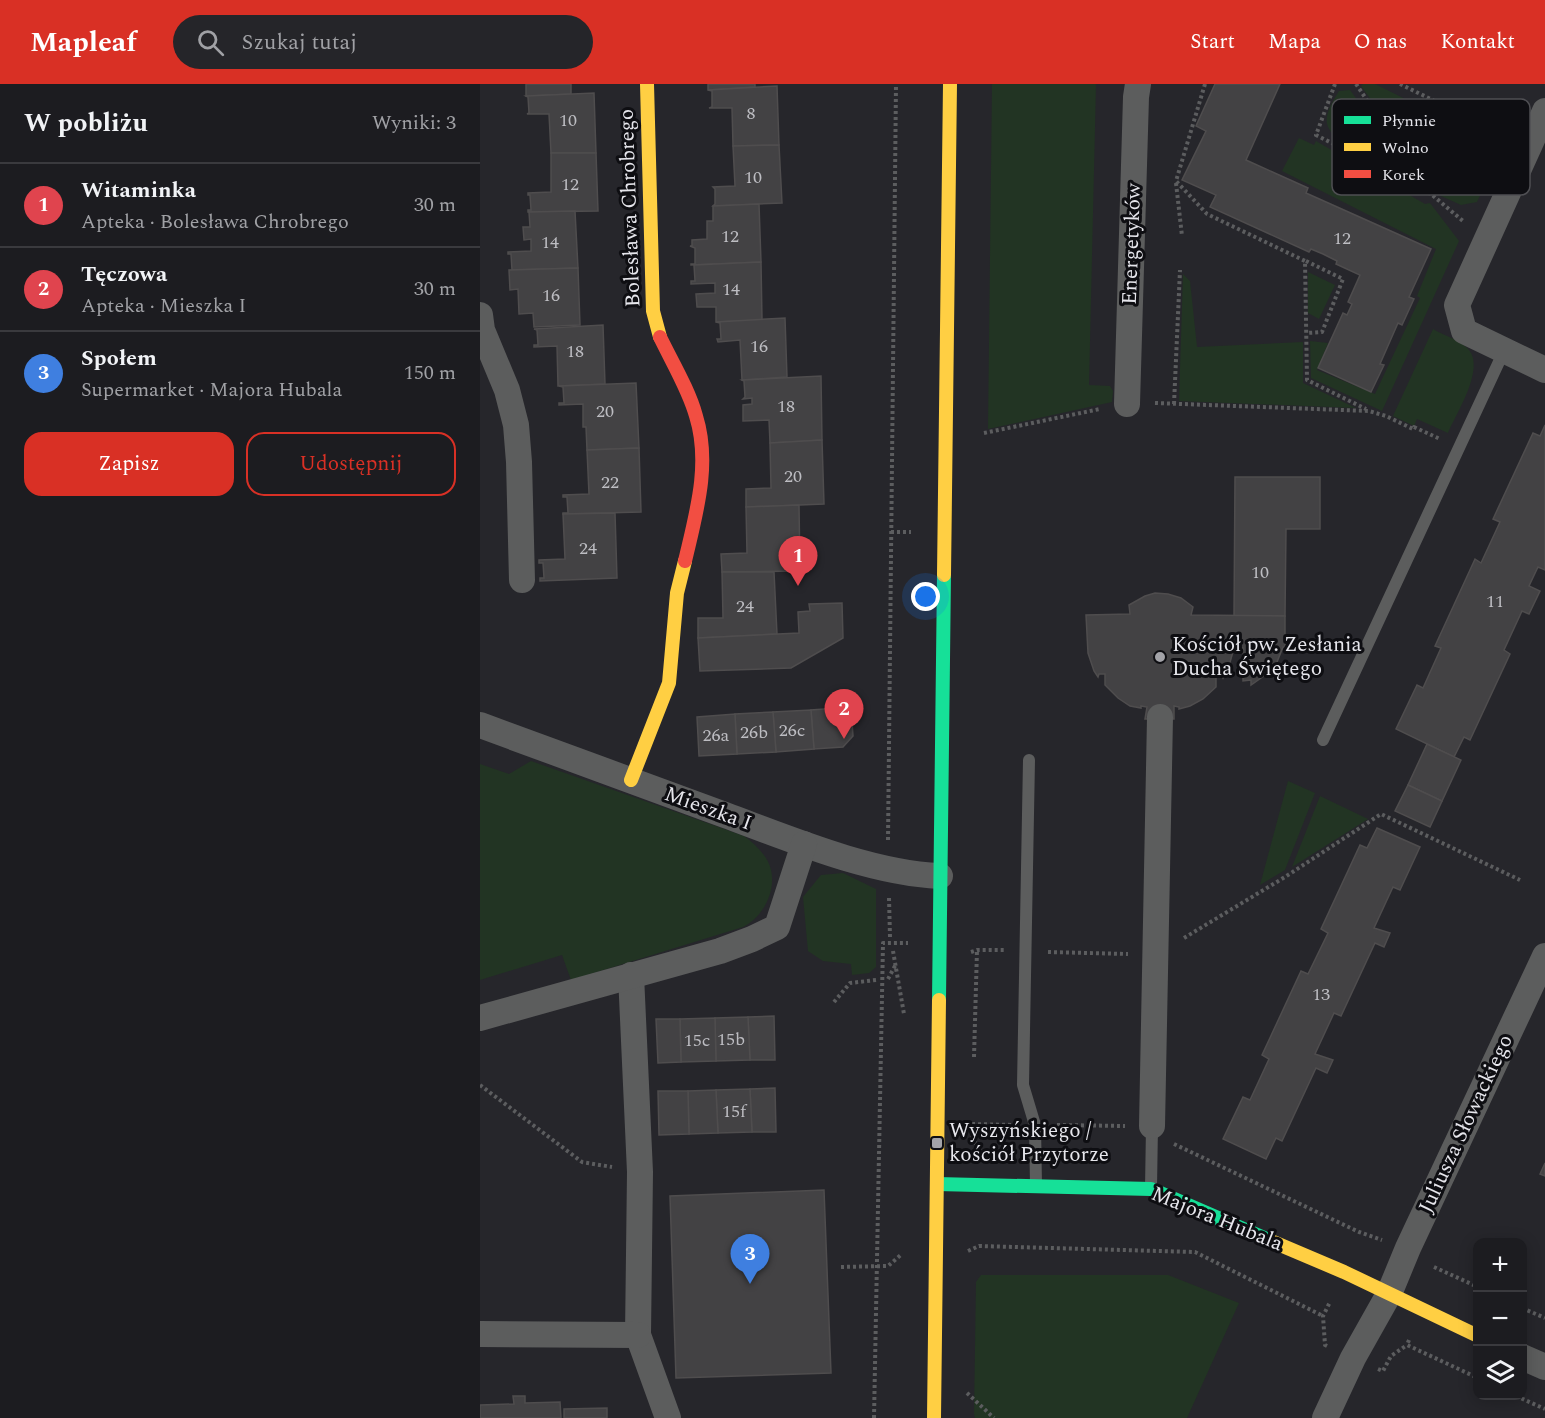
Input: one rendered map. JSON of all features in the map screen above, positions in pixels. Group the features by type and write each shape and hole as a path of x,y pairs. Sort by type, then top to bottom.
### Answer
{"street":[{"name":"Bolesława Chrobrego","path":"632,780 669,683 677,593 702,487 700,431 696,414 660,336 653,311 647,84"},
{"path":"934,1418 950,84"},
{"name":"Energetyków","path":"1127,404 1138,84"},
{"path":"1530,144 1545,111"},
{"path":"1507,195 1457,305 1464,331 1545,370"},
{"path":"480,315 482,330 507,390 516,426 522,580"},
{"path":"1152,1126 1160,717"},
{"name":"Mieszka I","path":"480,725 804,844 887,869 940,876"},
{"path":"480,1018 720,951 777,927 804,844"},
{"name":"Juliusza Słowackiego","path":"1325,1418 1353,1358 1389,1294 1408,1248 1545,956"},
{"path":"631,975 640,1172 638,1335 668,1418"},
{"name":"Majora Hubala","path":"937,1184 1151,1189 1344,1272 1473,1334"},
{"path":"480,1334 638,1335"},
{"path":"1527,1359 1545,1367"}],"lane":[{"path":"1323,740 1504,351"},
{"path":"1029,760 1023,1084 1035,1125 1036,1186"},
{"path":"1151,1189 1152,1126"}],"path":[{"path":"888,849 896,84"},
{"path":"1182,236 1176,181 1205,84"},
{"path":"1332,143 1316,135 1335,84"},
{"path":"1356,84 1366,99"},
{"path":"1400,84 1431,99"},
{"path":"1176,181 1207,214 1343,279 1322,332 1307,333"},
{"path":"1432,195 1464,222"},
{"path":"1305,261 1307,380 1369,411 1386,416 1413,429 1414,427 1458,448"},
{"path":"1174,404 1180,270"},
{"path":"984,433 1127,404 1369,411"},
{"path":"1380,814 1520,880"},
{"path":"888,895 890,937"},
{"path":"874,1418 883,943 909,943"},
{"path":"974,1066 977,950"},
{"path":"888,979 896,963 893,951"},
{"path":"834,1002 850,982 876,980"},
{"path":"480,1085 582,1162 640,1172"},
{"path":"987,1155 979,1151 972,1138 972,1124 1152,1126 1174,1144 1359,1232"},
{"path":"961,1255 979,1246 1195,1252 1323,1316"},
{"path":"842,1267 888,1266 904,1252"},
{"path":"1434,1267 1473,1285"},
{"path":"1527,1310 1545,1318"},
{"path":"962,1389 994,1418"},
{"path":"1526,1400 1545,1409"}],"green space":[{"path":"992,84 1096,84 1089,385 1110,386 1113,391 1112,402 988,429"},
{"path":"1375,84 1405,99 1370,99 1361,86"},
{"path":"1350,90 1356,99 1334,99 1339,91"},
{"path":"1332,103 1332,132 1328,126"},
{"path":"1299,138 1314,145 1316,141 1332,150 1332,195 1409,195 1425,204 1430,203 1459,241 1382,411 1311,378 1310,341 1328,343 1317,370 1375,394 1420,298 1417,296 1436,249 1282,171"},
{"path":"1480,195 1477,202 1461,205 1441,196"},
{"path":"1308,272 1335,285 1319,319 1308,313"},
{"path":"1183,274 1190,281 1197,347 1303,342 1303,383 1356,408 1179,401"},
{"path":"1433,329 1466,347 1472,355 1474,365 1469,389 1448,433 1417,419 1414,426 1393,416"},
{"path":"531,761 744,836 764,855 771,870 772,887 762,910 757,917 743,927 571,980 562,955 480,980 480,764 509,774"},
{"path":"1288,781 1315,793 1285,870 1260,885"},
{"path":"1320,796 1368,819 1292,867"},
{"path":"843,873 876,889 876,967 869,973 852,975 851,964 823,961 808,951 803,897 821,875"},
{"path":"981,1275 1168,1275 1239,1303 1187,1418 975,1418 976,1282"}],"building":[{"path":"526,84 571,84 571,94 526,96"},
{"path":"708,84 755,84 755,87 708,90"},
{"path":"1215,84 1280,84 1246,160 1308,188 1306,193 1431,249 1409,297 1414,299 1402,325 1398,323 1380,364 1384,365 1371,392 1318,368 1343,313 1347,315 1352,304 1348,302 1360,275 1336,264 1337,261 1323,254 1311,249 1309,252 1210,207 1216,195 1182,180 1206,131 1196,126"},
{"path":"777,86 779,145 733,146 732,108 709,108 712,107 712,91 708,90"},
{"path":"594,93 596,153 551,153 549,114 527,114 529,113 526,96"},
{"path":"779,145 782,203 713,206 715,189 713,187 735,186 733,146"},
{"path":"551,153 596,153 598,211 528,212 531,210 528,193 551,192"},
{"path":"759,204 761,262 691,265 695,264 695,248 690,246 692,246 692,240 707,239 707,221 713,221 713,206"},
{"path":"575,211 578,268 512,270 511,254 508,252 531,251 531,239 524,240 523,227 530,227 529,212"},
{"path":"761,262 762,320 716,322 716,307 697,307 696,294 715,293 715,283 691,284 691,281 695,281 694,265"},
{"path":"578,268 580,325 534,327 533,313 519,314 518,289 510,290 509,270"},
{"path":"785,318 787,377 742,380 740,340 718,342 717,339 721,339 720,323 716,322"},
{"path":"603,325 605,384 558,386 557,346 534,347 538,345 537,330 534,329"},
{"path":"821,376 822,440 770,443 769,420 743,421 743,405 752,404 752,398 743,399 745,397 742,380"},
{"path":"636,383 639,448 587,450 586,427 583,427 583,404 559,405 559,403 564,403 563,387 559,386"},
{"path":"1545,425 1545,570 1538,567 1529,586 1540,591 1529,614 1522,611 1504,650 1510,654 1470,740 1464,737 1454,757 1396,729 1417,685 1423,688 1441,648 1435,646 1475,559 1481,563 1500,522 1493,519 1533,433 1540,436"},
{"path":"822,440 824,504 746,507 746,489 771,488 770,443"},
{"path":"639,448 641,512 563,514 568,513 567,497 563,495 589,494 587,450"},
{"path":"1235,477 1320,477 1320,529 1286,529 1285,616 1234,616"},
{"path":"799,505 800,571 722,572 721,554 747,553 746,507"},
{"path":"615,513 617,578 540,581 540,578 544,578 543,563 539,563 539,560 565,559 563,514"},
{"path":"722,572 774,572 777,634 698,638 698,618 723,618"},
{"name":"Kościół pw. Zesłania Ducha Świętego","path":"1155,593 1181,598 1193,607 1191,615 1285,616 1285,647 1268,673 1251,685 1251,680 1243,681 1243,648 1234,648 1223,678 1216,675 1216,687 1203,699 1179,709 1174,706 1174,719 1145,719 1147,707 1130,706 1118,698 1105,685 1105,674 1099,674 1098,677 1094,671 1088,653 1086,615 1130,614 1129,605"},
{"path":"842,603 843,638 791,668 700,671 698,638 799,633 798,612 810,611 809,604"},
{"path":"851,707 853,736 843,747 814,749 811,710"},
{"path":"811,710 814,749 776,752 773,712"},
{"path":"773,712 776,752 737,754 735,714"},
{"path":"735,714 737,754 699,756 697,717"},
{"path":"1427,744 1461,760 1442,801 1408,785"},
{"path":"1408,785 1442,801 1430,827 1395,811"},
{"path":"1377,828 1420,847 1400,890 1393,887 1374,928 1390,933 1384,947 1375,943 1341,1016 1334,1013 1315,1054 1333,1060 1327,1073 1316,1068 1282,1141 1276,1138 1266,1159 1223,1139 1243,1097 1250,1100 1269,1059 1262,1055 1301,971 1308,974 1328,933 1321,929 1360,845 1367,848"},
{"path":"774,1016 775,1060 750,1060 748,1017"},
{"path":"748,1017 750,1060 716,1061 715,1018"},
{"path":"715,1018 716,1061 681,1062 680,1019"},
{"path":"656,1019 680,1019 681,1062 658,1063"},
{"path":"775,1088 776,1132 752,1132 750,1089"},
{"path":"750,1089 752,1132 718,1133 716,1090"},
{"path":"716,1090 718,1133 689,1134 688,1091"},
{"path":"658,1091 688,1091 689,1134 659,1135"},
{"path":"1545,1163 1545,1176 1540,1174"},
{"path":"824,1190 831,1373 676,1378 670,1196"},
{"path":"513,1396 525,1396 525,1403 560,1402 561,1418 480,1418 480,1405 514,1404"},
{"path":"607,1408 607,1418 564,1418 564,1409"}],"traffic: fast":[{"path":"939,1000 944,575"},
{"path":"937,1184 1151,1189 1271,1241"}],"traffic: slow":[{"path":"647,84 653,311 660,337"},
{"path":"944,575 950,84"},
{"path":"631,780 669,683 677,593 685,561"},
{"path":"934,1418 939,1000"},
{"path":"1271,1241 1344,1272 1473,1334"}],"traffic: jam":[{"path":"660,337 689,396 700,434 702,452 700,489 685,561"}],"place":[{"name":"Witaminka","path":"798,586"},
{"name":"Kościół pw. Zesłania Ducha Świętego","path":"1160,657"},
{"name":"Tęczowa","path":"844,739"},
{"name":"Wyszyńskiego / kościół Przytorze","path":"937,1143"},
{"name":"Społem","path":"750,1284"}]}
